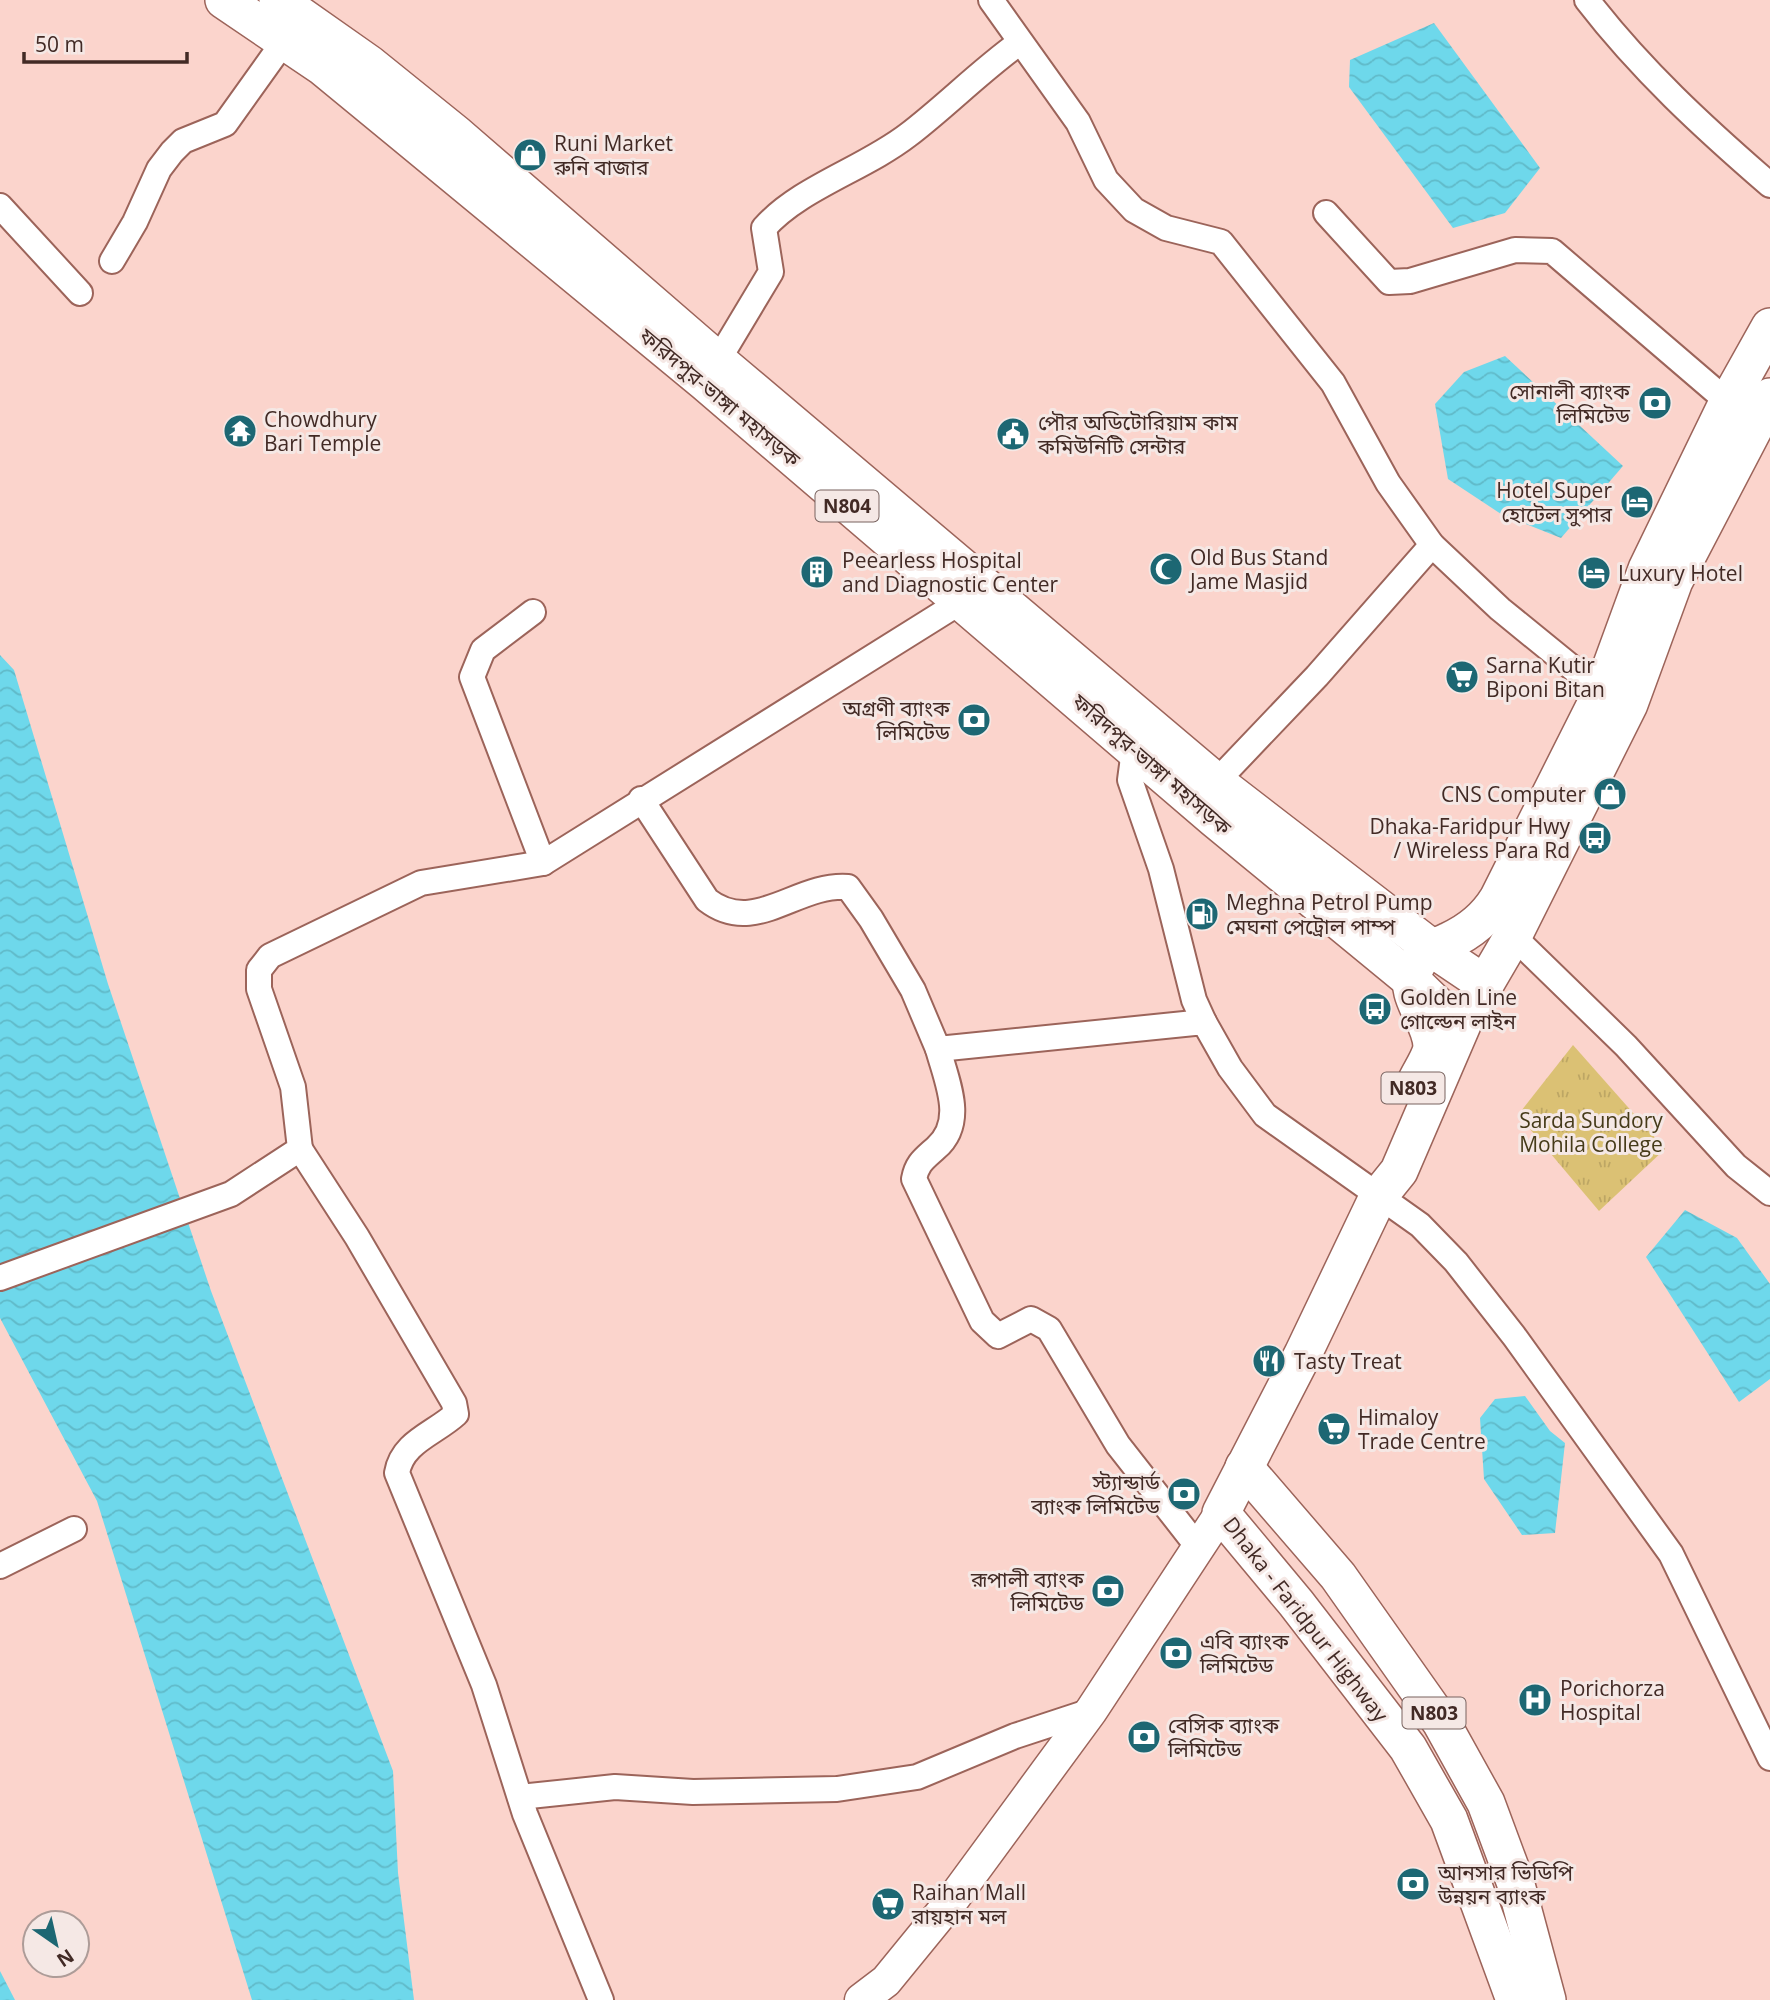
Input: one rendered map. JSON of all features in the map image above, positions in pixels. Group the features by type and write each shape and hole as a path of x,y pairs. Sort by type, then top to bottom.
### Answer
{"highway":[{"name":"ফরিদপুর-ভাঙ্গা মহাসড়ক","path":"224,0 285,40 360,77"},
{"name":"ফরিদপুর-ভাঙ্গা মহাসড়ক","path":"278,0 360,77 970,591 1216,782 1266,840 1444,1012 1464,1020"},
{"name":"N803","path":"1430,947 1449,941 1478,923 1494,906 1616,698 1647,569 1728,402 1770,327"},
{"name":"N803","path":"1464,1020 1513,936 1616,698 1770,397"},
{"name":"ফরিদপুর-ভাঙ্গা মহাসড়ক","path":"970,591 1134,750 1485,984"},
{"path":"1411,980 1414,968 1430,947"},
{"name":"Dhaka - Faridpur Highway","path":"1378,1197 1378,1165 1432,1048 1428,1026 1411,988 1411,980"},
{"name":"Dhaka - Faridpur Highway","path":"1464,1020 1399,1171 1378,1197 1303,1354 1221,1513 1296,1603 1408,1748 1449,1820 1515,2000"},
{"name":"N803","path":"1244,1467 1338,1576 1441,1722 1486,1803 1515,1881 1547,2000"}],"main road":[{"path":"861,2000 886,1981 953,1899 1091,1711 1221,1513"}],"street":[{"path":"991,0 1019,43 1078,122 1106,180 1134,210 1166,228 1221,242 1240,264 1333,383 1388,483 1432,545 1500,609 1616,698"},
{"path":"1587,0 1623,46 1688,114 1770,185"},
{"path":"112,261 135,222 159,169 172,152 183,141 225,124 285,40"},
{"path":"711,371 771,272 764,228 779,211 863,165 907,136 984,68 1019,43"},
{"path":"0,206 80,293"},
{"path":"1326,213 1389,282 1410,281 1515,250 1552,251 1728,402"},
{"path":"1216,782 1317,676 1432,545"},
{"path":"601,2000 520,1797 484,1685 397,1473 399,1459 409,1447 456,1415 454,1403 357,1237 300,1149 293,1087 259,989 259,970 270,956 421,883 543,863 970,591"},
{"path":"533,612 483,650 472,677 543,863"},
{"path":"1134,750 1130,780 1161,869 1194,1000 1230,1068 1265,1115 1420,1225 1456,1262 1604,1457 1671,1554 1770,1758"},
{"path":"641,799 706,900 722,912 739,916 820,889 848,887 871,919 913,990 938,1049 954,1116 951,1130 916,1167 915,1179 982,1321 998,1336 1031,1319 1049,1329 1118,1445 1198,1547"},
{"path":"1513,936 1626,1046 1736,1166 1770,1192"},
{"path":"938,1049 1204,1022"},
{"path":"0,1278 231,1194 300,1149"},
{"path":"0,1566 74,1529"},
{"path":"520,1797 615,1787 693,1792 837,1789 916,1777 1015,1736 1091,1711"}],"green space":[{"name":"Sarda Sundory Mohila College","path":"1573,1045 1665,1149 1599,1211 1518,1115"}],"water":[{"path":"1434,23 1540,168 1505,213 1453,228 1349,87 1350,60"},
{"path":"1505,356 1623,466 1561,538 1501,514 1448,479 1435,404 1464,372"},
{"path":"0,655 14,670 108,984 211,1291 393,1771 398,1873 414,2000 252,2000 97,1501 0,1318"},
{"path":"1685,1210 1737,1238 1770,1284 1770,1379 1739,1402 1646,1257"},
{"path":"1525,1396 1550,1431 1565,1443 1555,1533 1522,1535 1484,1479 1480,1418 1495,1399"},
{"path":"0,1971 15,2000 0,2000"}],"place":[{"name":"Runi Market রুনি বাজার","path":"530,155"},
{"name":"সোনালী ব্যাংক লিমিটেড","path":"1655,403"},
{"name":"Chowdhury Bari Temple","path":"240,431"},
{"name":"পৌর অডিটোরিয়াম কাম কমিউনিটি সেন্টার","path":"1013,434"},
{"name":"Hotel Super হোটেল সুপার","path":"1637,502"},
{"name":"Old Bus Stand Jame Masjid","path":"1166,569"},
{"name":"Peearless Hospital and Diagnostic Center","path":"817,572"},
{"name":"Luxury Hotel","path":"1594,573"},
{"name":"Sarna Kutir Biponi Bitan","path":"1462,677"},
{"name":"অগ্রণী ব্যাংক লিমিটেড","path":"974,720"},
{"name":"CNS Computer","path":"1610,794"},
{"name":"Dhaka-Faridpur Hwy / Wireless Para Rd","path":"1595,838"},
{"name":"Meghna Petrol Pump মেঘনা পেট্রোল পাম্প","path":"1202,914"},
{"name":"Golden Line গোল্ডেন লাইন","path":"1375,1009"},
{"name":"Tasty Treat","path":"1269,1361"},
{"name":"Himaloy Trade Centre","path":"1334,1429"},
{"name":"স্ট্যান্ডার্ড ব্যাংক লিমিটেড","path":"1184,1494"},
{"name":"রূপালী ব্যাংক লিমিটেড","path":"1108,1591"},
{"name":"এবি ব্যাংক লিমিটেড","path":"1176,1653"},
{"name":"Porichorza Hospital","path":"1535,1700"},
{"name":"বেসিক ব্যাংক লিমিটেড","path":"1144,1737"},
{"name":"আনসার ভিডিপি উন্নয়ন ব্যাংক","path":"1413,1884"},
{"name":"Raihan Mall রায়হান মল","path":"888,1904"}]}
